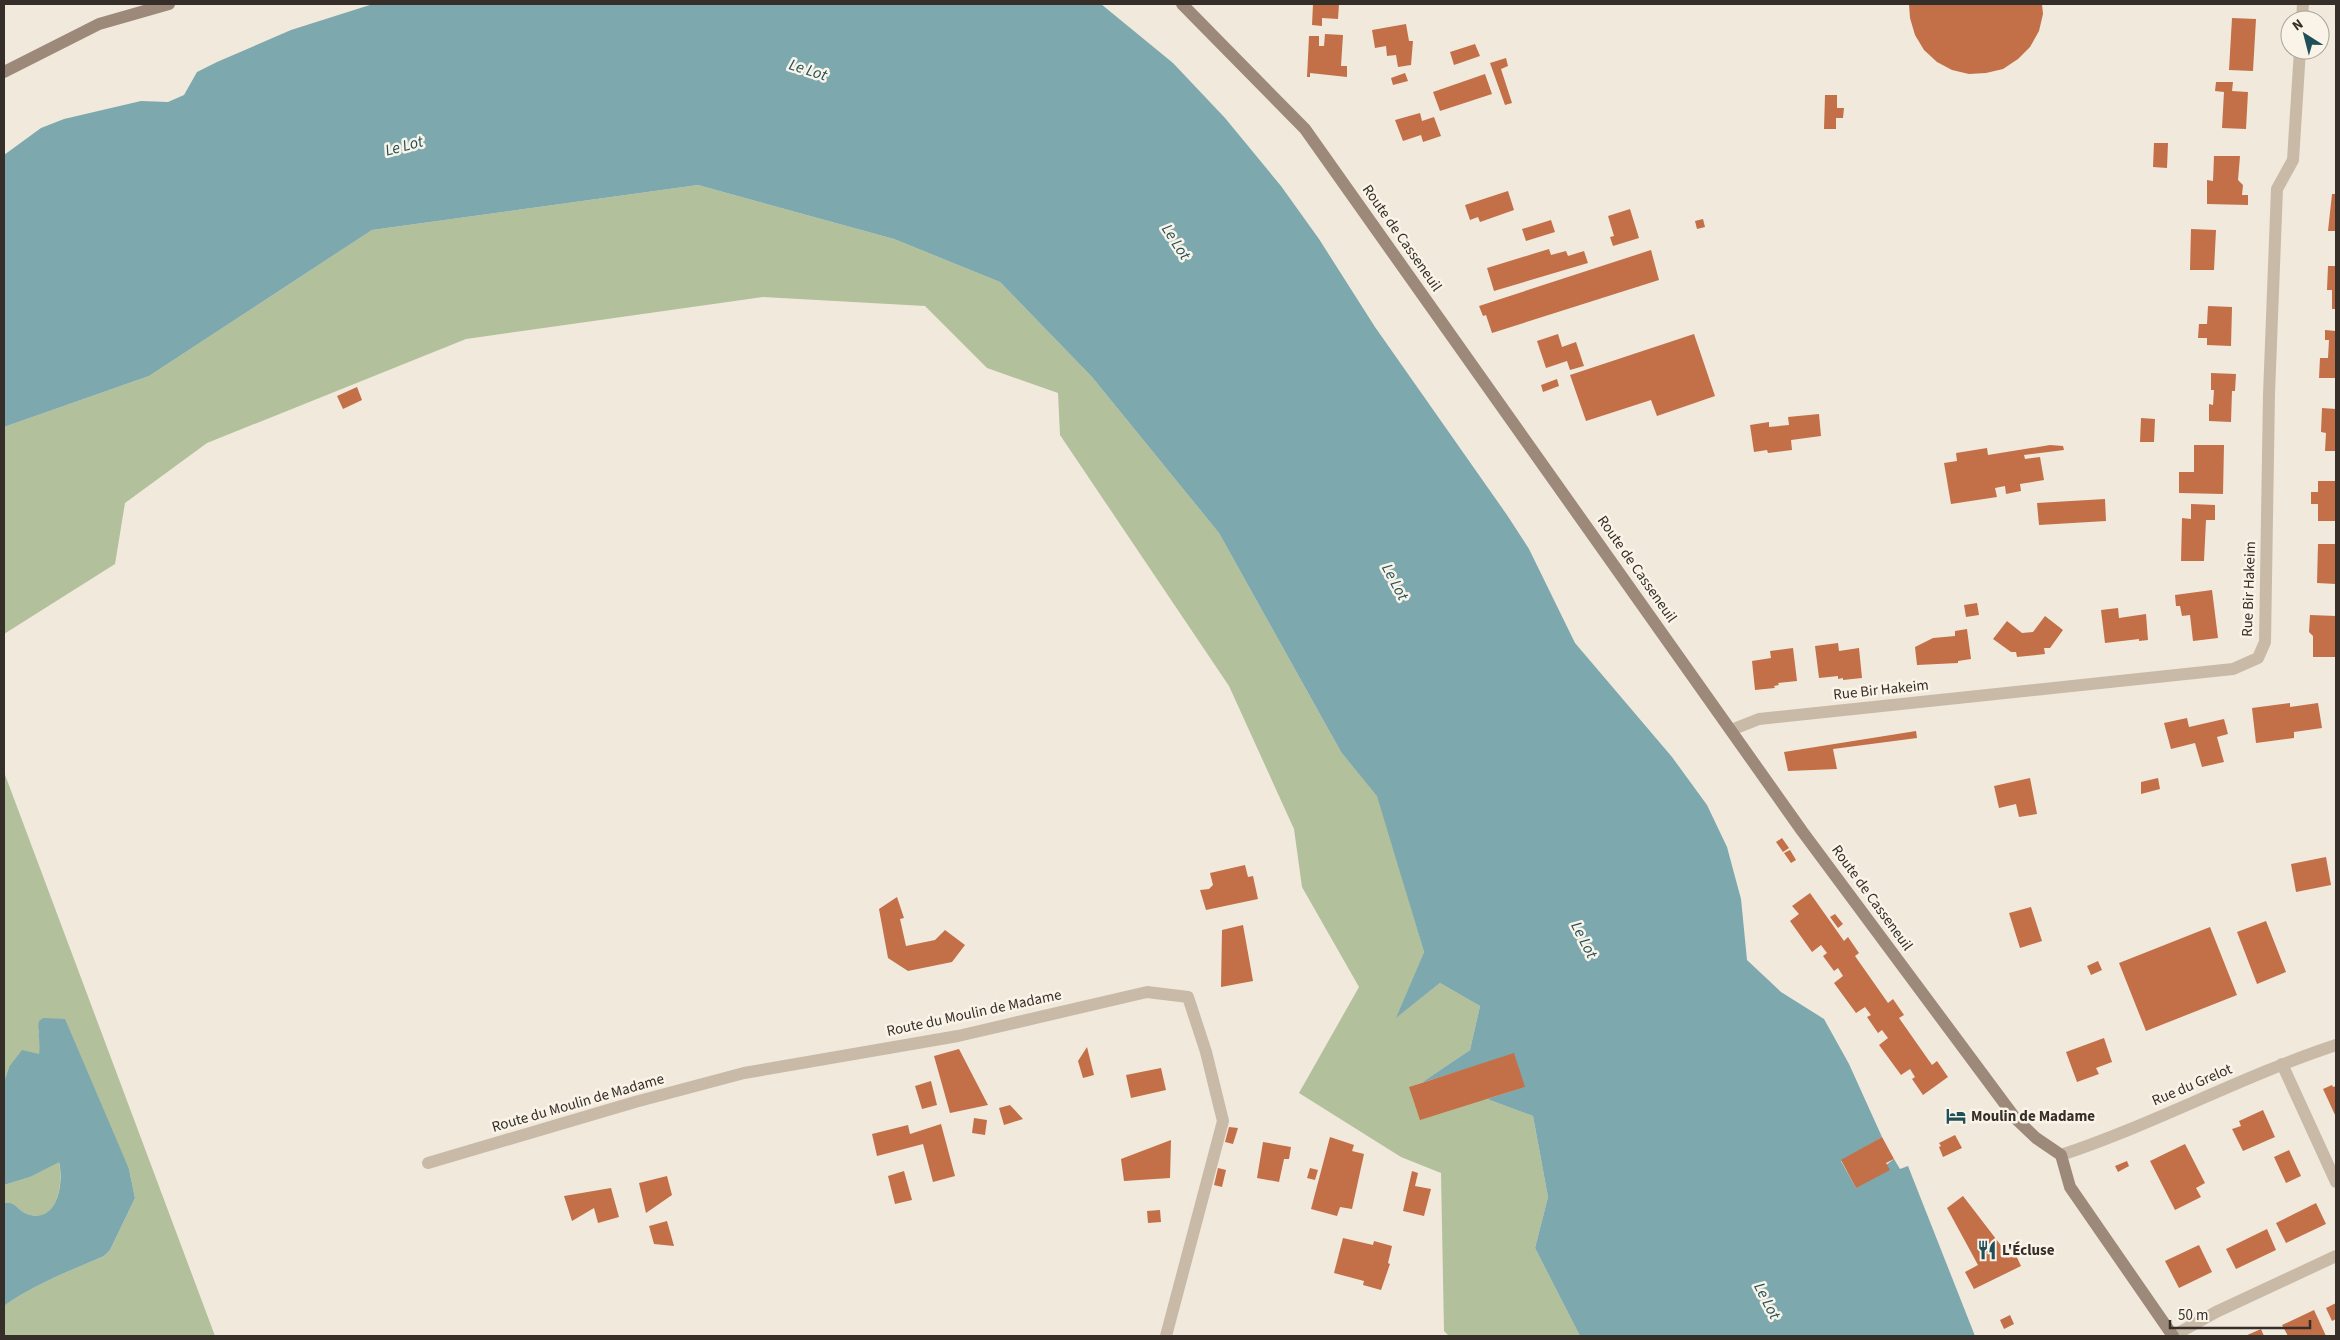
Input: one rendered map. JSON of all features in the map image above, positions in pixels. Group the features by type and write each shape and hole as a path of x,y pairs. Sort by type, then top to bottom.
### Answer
{"main road":[{"path":"4,72 99,24 169,4"},
{"name":"Route de Casseneuil","path":"1182,4 1305,129 1802,831 2016,1119 2036,1138 2061,1155"},
{"path":"2061,1155 2070,1187 2173,1336"}],"street":[{"name":"Rue Bir Hakeim","path":"1731,730 1758,719 2233,670 2258,658 2265,642 2270,384 2277,189 2293,160 2299,60"},
{"name":"Route du Moulin de Madame","path":"428,1163 635,1102 744,1073 958,1036 1147,992 1188,997 1206,1052 1223,1121 1166,1336"},
{"name":"Rue du Grelot","path":"2061,1155 2096,1144 2282,1064 2336,1045"},
{"path":"2282,1064 2336,1182"},
{"path":"2173,1336 2216,1312 2336,1256"}],"green space":[{"path":"698,185 894,239 1000,282 1092,377 1219,533 1341,752 1378,796 1424,952 1397,1017 1440,983 1480,1006 1470,1050 1421,1083 1410,1087 1415,1105 1487,1099 1533,1116 1548,1197 1535,1248 1580,1336 1449,1336 1444,1331 1441,1173 1401,1157 1299,1093 1359,987 1302,887 1294,829 1229,686 1060,435 1058,393 987,368 925,306 763,297 466,339 207,443 125,503 115,564 4,634 4,427 149,376 372,230"},
{"path":"4,772 215,1336 4,1336 4,1306 40,1284 104,1256 110,1250 135,1198 129,1169 113,1135 38,1029 41,1047 39,1054 9,1067 4,1082"},
{"path":"55,1162 59,1162 59,1190 52,1208 46,1213 38,1216 27,1214 11,1203 4,1203 4,1185 30,1177"}],"water":[{"name":"Le Lot","path":"373,4 1101,4 1173,63 1225,118 1281,186 1319,239 1375,327 1529,549 1575,643 1672,757 1707,805 1727,847 1741,899 1747,960 1781,992 1824,1019 1849,1064 1882,1137 1841,1161 1856,1188 1894,1159 1900,1169 1908,1166 1975,1336 1580,1336 1535,1248 1548,1197 1533,1116 1487,1099 1524,1087 1514,1054 1421,1083 1470,1050 1480,1006 1440,983 1396,1018 1424,952 1377,796 1341,752 1219,533 1092,377 1000,282 894,239 698,185 372,230 149,376 4,427 4,155 41,128 64,119 141,101 168,102 184,95 197,72 217,62 291,30"},
{"path":"43,1018 65,1019 129,1169 135,1198 110,1250 104,1256 40,1284 4,1306 4,1203 11,1203 27,1214 37,1216 46,1213 52,1208 59,1190 59,1162 30,1177 4,1185 4,1082 9,1067 22,1050 39,1054 39,1021"}],"building":[{"path":"1313,4 1339,4 1338,19 1322,18 1322,26 1312,25"},
{"path":"1909,4 2042,4 2043,14 2039,31 2030,47 2018,59 2003,69 1969,74 1952,70 1937,62 1924,50 1915,35 1910,18"},
{"path":"2232,18 2256,19 2253,71 2229,70"},
{"path":"1406,24 1409,41 1413,41 1411,65 1398,67 1396,55 1387,56 1386,46 1375,48 1372,30"},
{"path":"1325,34 1343,35 1341,66 1347,66 1347,77 1310,73 1310,77 1307,77 1309,36 1319,36 1319,46 1324,46"},
{"path":"1475,44 1480,56 1454,65 1450,52"},
{"path":"1506,58 1508,66 1501,69 1512,103 1505,105 1490,63"},
{"path":"1405,73 1408,81 1393,85 1391,78"},
{"path":"1485,74 1492,94 1440,111 1433,92"},
{"path":"2216,82 2233,82 2232,91 2248,92 2246,129 2222,128 2224,92 2215,91"},
{"path":"1825,95 1837,95 1837,108 1844,108 1843,118 1836,118 1836,129 1824,129"},
{"path":"1420,113 1422,121 1434,117 1441,136 1423,142 1421,135 1403,141 1395,120"},
{"path":"2154,143 2168,143 2167,168 2153,167"},
{"path":"2214,156 2240,156 2238,180 2243,185 2242,195 2248,195 2248,205 2207,204 2207,180 2213,181"},
{"path":"1508,191 1514,210 1480,222 1478,217 1470,220 1465,205"},
{"path":"2332,194 2336,194 2336,231 2328,231"},
{"path":"1630,209 1639,238 1613,246 1610,237 1614,236 1608,216"},
{"path":"1703,219 1705,227 1697,229 1695,221"},
{"path":"1551,220 1555,232 1526,241 1522,229"},
{"path":"2191,229 2216,230 2214,270 2190,270"},
{"path":"1549,249 1551,255 1566,251 1568,256 1584,251 1588,263 1494,291 1487,268"},
{"path":"1651,250 1659,280 1492,333 1486,315 1483,316 1479,306"},
{"path":"2328,266 2336,266 2336,309 2332,309 2332,290 2327,290"},
{"path":"2208,306 2232,307 2231,346 2207,345 2207,338 2198,338 2199,324 2207,324"},
{"path":"2325,330 2336,331 2336,378 2319,378 2320,358 2328,358 2329,340 2325,340"},
{"path":"1558,334 1562,347 1576,342 1584,366 1570,370 1567,361 1546,368 1537,341"},
{"path":"1694,334 1715,396 1657,416 1651,400 1586,421 1570,375"},
{"path":"2211,373 2236,374 2235,391 2232,391 2231,422 2209,421 2209,404 2213,405 2214,390 2211,390"},
{"path":"1557,379 1559,386 1543,392 1541,385"},
{"path":"357,387 362,400 343,409 337,396"},
{"path":"2322,408 2336,409 2336,451 2325,451 2326,433 2321,432"},
{"path":"1819,414 1821,436 1791,440 1792,450 1768,453 1767,450 1754,452 1750,425 1769,422 1769,427 1789,425 1788,417"},
{"path":"2141,418 2155,419 2154,442 2140,442"},
{"path":"2050,445 2063,446 2064,450 2024,455 2025,459 2040,457 2044,480 2020,484 2021,491 2006,494 2005,486 1995,488 1997,497 1951,504 1944,463 1957,461 1956,453 1987,448 1988,455"},
{"path":"2194,445 2224,445 2223,494 2179,493 2179,472 2194,472"},
{"path":"2318,481 2336,481 2336,521 2318,521 2318,504 2311,504 2311,492 2318,492"},
{"path":"2105,499 2106,521 2039,525 2037,503"},
{"path":"2191,504 2215,505 2215,520 2206,520 2204,561 2181,561 2182,518 2191,519"},
{"path":"2318,544 2336,544 2336,584 2317,583"},
{"path":"2212,590 2218,638 2193,641 2190,615 2182,616 2180,606 2176,606 2175,595"},
{"path":"1977,603 1979,615 1966,617 1964,605"},
{"path":"2118,608 2119,618 2146,614 2148,640 2139,641 2139,639 2105,643 2101,610"},
{"path":"2310,615 2336,616 2335,657 2313,657 2313,636 2309,632"},
{"path":"2045,616 2063,630 2050,648 2044,648 2045,654 2017,657 2016,652 2011,652 1993,639 2007,621 2022,633 2033,632"},
{"path":"1967,629 1971,659 1958,661 1958,663 1917,665 1915,647 1933,638 1955,636 1955,631"},
{"path":"1838,643 1839,651 1859,648 1862,678 1843,680 1843,678 1838,679 1838,676 1819,678 1815,646"},
{"path":"1793,648 1797,681 1778,683 1779,685 1774,686 1775,688 1755,690 1752,661 1771,658 1770,651"},
{"path":"2290,703 2290,707 2318,703 2322,728 2294,732 2294,738 2256,743 2252,708"},
{"path":"2187,718 2189,727 2224,719 2228,734 2217,737 2224,762 2202,767 2195,743 2171,749 2164,723"},
{"path":"1916,731 1917,738 1833,749 1837,769 1788,771 1784,752"},
{"path":"2030,778 2037,814 2019,817 2016,804 1999,808 1994,786"},
{"path":"2158,778 2160,789 2141,794 2141,782"},
{"path":"1782,838 1789,848 1783,852 1776,842"},
{"path":"1790,850 1796,860 1791,863 1784,853"},
{"path":"2326,857 2331,885 2296,892 2291,864"},
{"path":"1245,865 1248,877 1253,876 1258,899 1206,910 1200,890 1209,889 1213,885 1210,873"},
{"path":"1810,893 1844,941 1848,937 1859,953 1855,956 1888,1003 1893,999 1904,1015 1899,1018 1932,1065 1937,1061 1948,1077 1923,1095 1912,1079 1915,1077 1910,1069 1901,1075 1879,1045 1888,1038 1882,1030 1878,1033 1867,1017 1871,1015 1865,1007 1856,1013 1834,983 1843,976 1838,968 1834,971 1823,956 1827,953 1821,945 1812,952 1790,921 1799,914 1792,906"},
{"path":"897,897 904,918 900,919 906,946 935,940 945,930 965,945 952,962 908,971 888,958 879,909"},
{"path":"2031,907 2042,941 2020,948 2009,913"},
{"path":"1835,914 1843,924 1838,928 1830,917"},
{"path":"2266,921 2286,972 2257,984 2237,932"},
{"path":"1243,925 1253,981 1221,987 1222,930"},
{"path":"2210,927 2237,995 2146,1031 2119,963"},
{"path":"2098,961 2102,970 2091,975 2087,966"},
{"path":"2104,1038 2112,1062 2096,1068 2099,1074 2077,1082 2066,1052"},
{"path":"1087,1047 1094,1075 1083,1078 1078,1061"},
{"path":"959,1049 988,1105 950,1113 934,1056"},
{"path":"1514,1053 1525,1087 1420,1120 1409,1087"},
{"path":"1161,1068 1166,1090 1131,1098 1126,1075"},
{"path":"931,1081 937,1105 922,1109 915,1086"},
{"path":"2332,1085 2333,1087 2336,1086 2336,1117 2323,1089"},
{"path":"1010,1105 1023,1119 1004,1125 999,1108"},
{"path":"2263,1110 2275,1137 2243,1151 2232,1129 2241,1126 2239,1121"},
{"path":"974,1118 987,1120 985,1135 972,1133"},
{"path":"941,1124 955,1176 933,1182 923,1144 877,1156 872,1134 908,1125 910,1134"},
{"path":"1229,1127 1238,1128 1233,1144 1225,1142"},
{"path":"1955,1135 1962,1148 1943,1157 1939,1143"},
{"path":"1330,1137 1354,1145 1352,1151 1364,1154 1352,1209 1340,1207 1337,1216 1311,1209"},
{"path":"1882,1137 1894,1159 1886,1163 1890,1170 1856,1188 1841,1160"},
{"path":"1171,1140 1170,1178 1124,1181 1121,1159"},
{"path":"1263,1142 1291,1147 1289,1159 1284,1159 1279,1182 1257,1178"},
{"path":"2185,1144 2205,1183 2196,1188 2201,1197 2175,1210 2150,1161"},
{"path":"2289,1150 2301,1176 2286,1183 2274,1157"},
{"path":"2127,1161 2129,1166 2118,1172 2115,1166"},
{"path":"1218,1168 1226,1170 1222,1187 1214,1185"},
{"path":"1310,1168 1318,1170 1315,1180 1307,1178"},
{"path":"904,1171 912,1200 895,1204 888,1176"},
{"path":"1412,1171 1418,1173 1415,1186 1431,1189 1424,1216 1403,1211"},
{"path":"667,1176 672,1195 646,1213 639,1183"},
{"path":"611,1188 619,1217 598,1223 594,1208 572,1221 564,1196"},
{"path":"1963,1196 2006,1252 2013,1249 2021,1266 1974,1289 1965,1272 1978,1265 1947,1208"},
{"path":"2316,1203 2326,1224 2286,1243 2276,1223"},
{"path":"1160,1210 1161,1222 1148,1223 1147,1211"},
{"path":"667,1221 674,1246 654,1244 649,1226"},
{"path":"2267,1229 2276,1250 2236,1269 2226,1249"},
{"path":"1343,1238 1373,1245 1374,1241 1392,1246 1388,1263 1390,1264 1381,1290 1363,1285 1364,1281 1334,1273"},
{"path":"2199,1245 2212,1272 2179,1288 2165,1261"},
{"path":"2336,1303 2336,1319 2332,1321 2326,1308"},
{"path":"2314,1310 2326,1336 2288,1336 2282,1325"},
{"path":"2010,1315 2014,1324 2004,1329 2000,1320"},
{"path":"2261,1329 2264,1336 2245,1336"}],"place":[{"name":"Moulin de Madame","path":"1956,1116"},
{"name":"L'Écluse","path":"1987,1250"}]}
